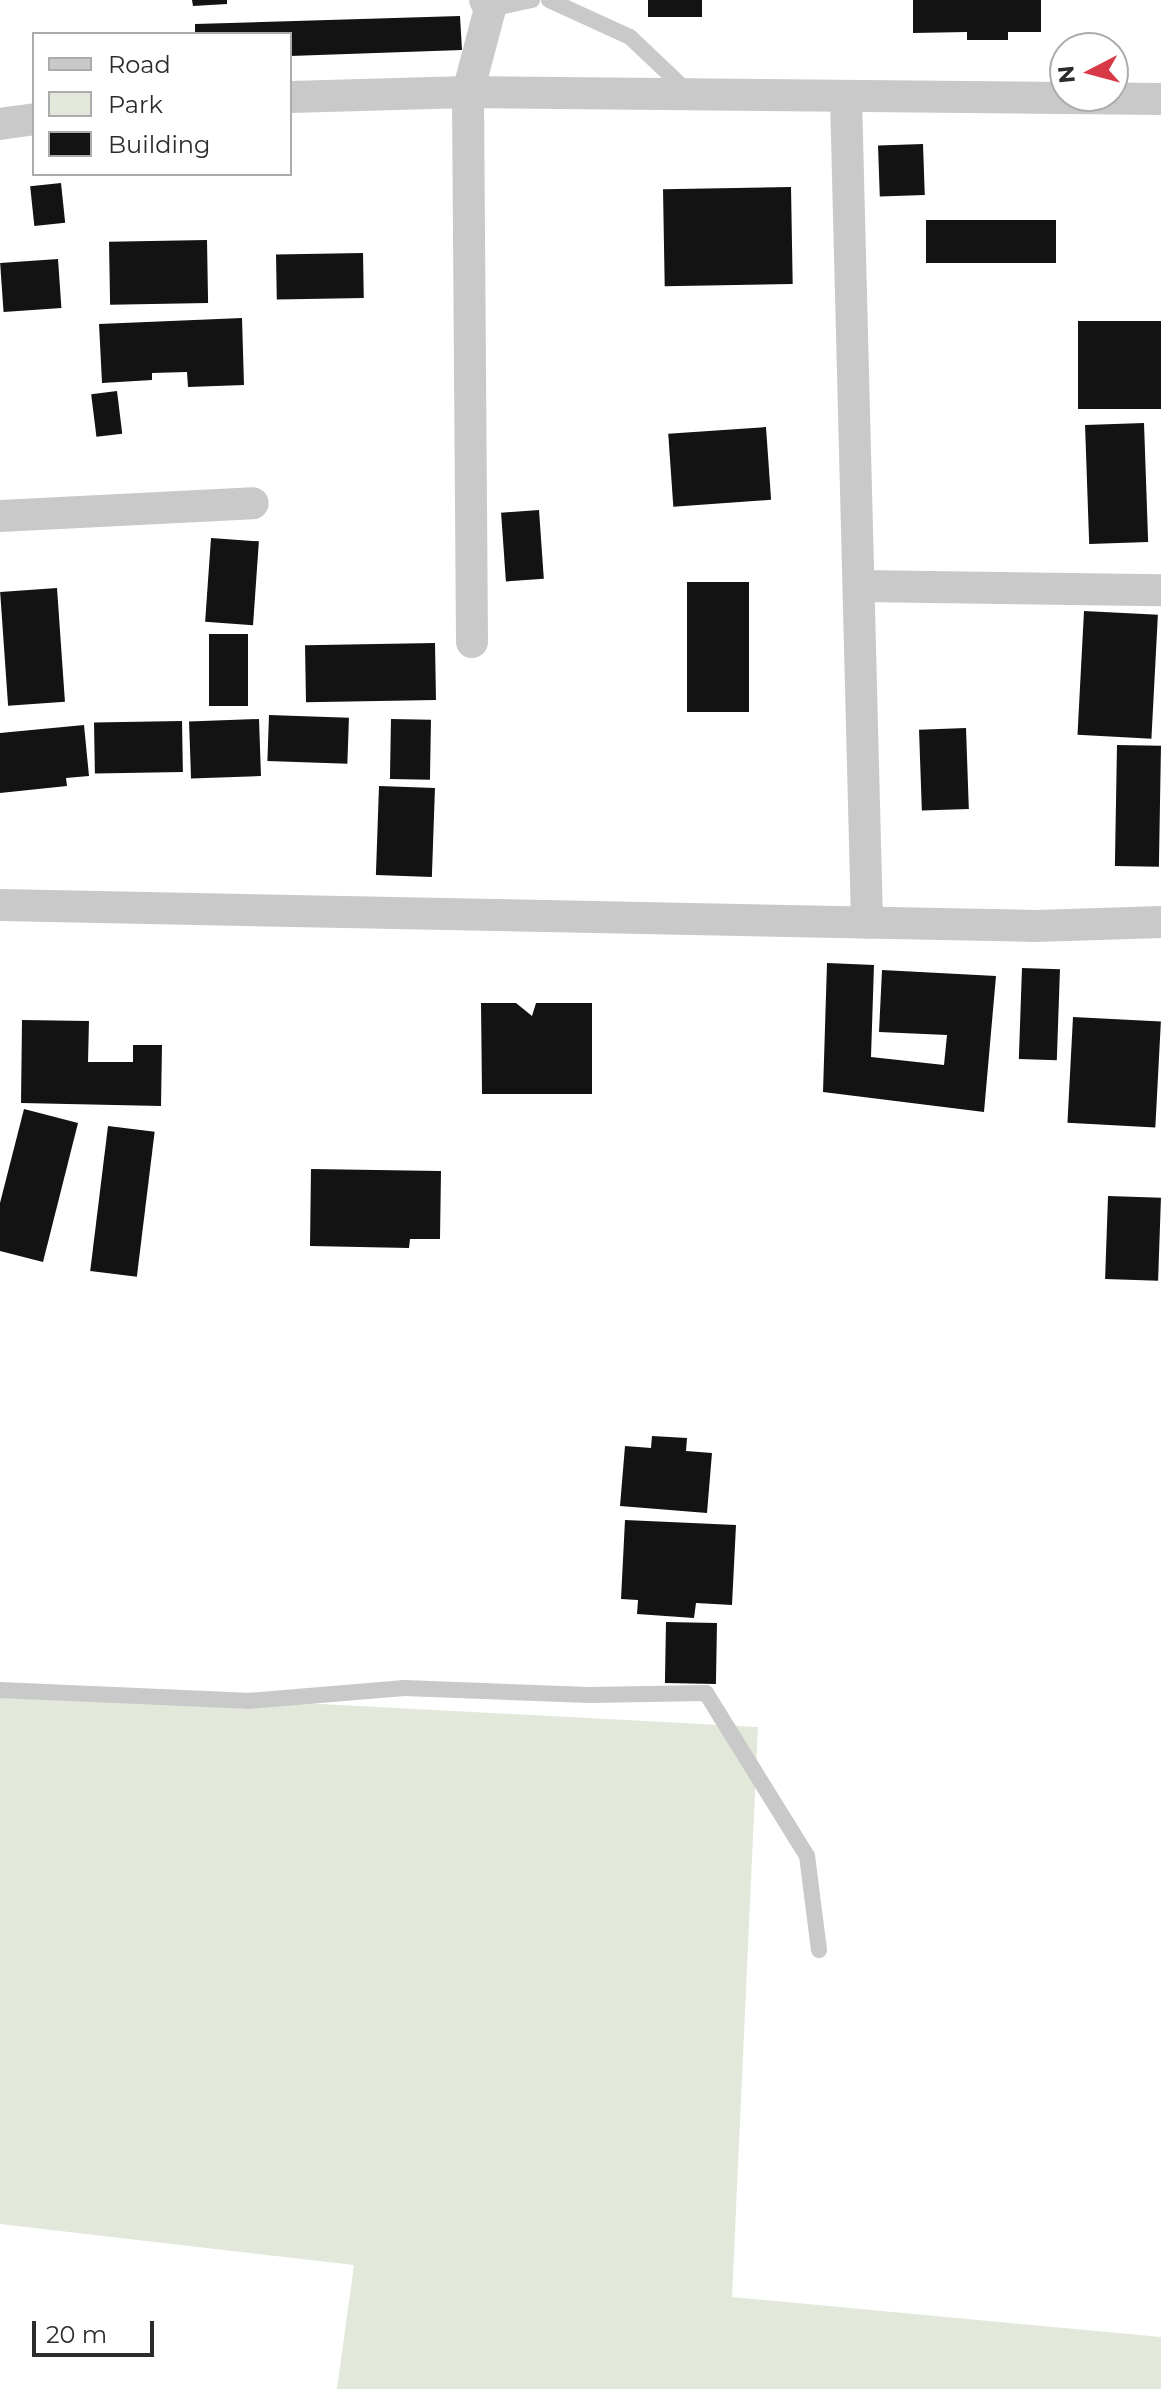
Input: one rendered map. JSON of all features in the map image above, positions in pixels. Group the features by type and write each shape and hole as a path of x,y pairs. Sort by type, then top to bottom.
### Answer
{"street":[{"path":"472,642 468,92 487,5"},
{"path":"292,97 468,92 1161,99"},
{"path":"846,98 861,586 867,923"},
{"path":"0,124 32,119"},
{"path":"0,516 253,503"},
{"path":"861,586 1161,590"},
{"path":"0,905 1035,926 1161,922"}],"lane":[{"path":"487,5 532,0"},
{"path":"549,0 630,37 692,96"},
{"path":"0,1690 247,1701 404,1688 589,1695 706,1693 807,1856 819,1950"}],"green space":[{"path":"0,1687 758,1727 732,2297 1161,2337 1161,2389 337,2389 354,2265 0,2224"}],"building":[{"path":"192,0 227,0 227,4 193,6"},
{"path":"648,0 702,0 702,17 648,17"},
{"path":"913,0 1041,0 1041,32 1008,32 1008,40 967,40 967,32 913,33"},
{"path":"460,16 462,50 292,56 292,32 195,32 195,24"},
{"path":"923,144 925,195 880,197 878,146"},
{"path":"61,183 65,223 34,226 30,186"},
{"path":"791,187 793,284 665,286 663,189"},
{"path":"926,220 1056,220 1056,263 926,263"},
{"path":"207,240 208,303 110,305 109,242"},
{"path":"363,253 364,298 277,300 276,255"},
{"path":"58,259 61,308 4,312 0,263"},
{"path":"242,318 244,385 188,387 187,372 152,373 152,380 102,383 99,324"},
{"path":"1078,321 1161,321 1161,409 1078,409"},
{"path":"117,391 122,434 96,437 91,394"},
{"path":"1144,423 1148,542 1089,544 1085,425"},
{"path":"766,427 771,500 673,507 668,434"},
{"path":"539,510 544,579 506,581 501,513"},
{"path":"211,538 259,541 253,625 205,622"},
{"path":"687,582 749,582 749,712 687,712"},
{"path":"57,588 65,702 8,706 0,592"},
{"path":"1084,611 1158,615 1151,739 1078,735"},
{"path":"209,634 248,634 248,706 209,706"},
{"path":"435,643 436,700 306,702 305,645"},
{"path":"269,715 349,718 347,764 267,761"},
{"path":"259,719 261,776 191,778 189,721"},
{"path":"391,719 431,720 430,780 390,779"},
{"path":"182,721 183,772 95,774 94,723"},
{"path":"84,725 89,776 66,778 67,786 0,793 0,733"},
{"path":"966,728 969,809 922,811 919,730"},
{"path":"1117,745 1161,746 1159,867 1115,866"},
{"path":"379,786 435,788 432,877 376,875"},
{"path":"827,963 874,965 871,1057 944,1065 947,1035 879,1032 882,970 996,976 984,1112 823,1092"},
{"path":"1022,968 1060,969 1057,1060 1019,1059"},
{"path":"481,1003 516,1003 532,1016 536,1003 592,1003 592,1094 482,1094"},
{"path":"1073,1017 1161,1022 1155,1127 1067,1123"},
{"path":"22,1020 89,1021 88,1062 133,1062 133,1045 162,1045 161,1106 21,1103"},
{"path":"24,1109 78,1123 43,1262 0,1251 0,1203"},
{"path":"108,1126 155,1132 137,1277 90,1271"},
{"path":"311,1169 441,1171 440,1239 410,1239 409,1248 310,1246"},
{"path":"1108,1196 1161,1198 1158,1281 1105,1279"},
{"path":"652,1436 687,1438 686,1451 712,1453 707,1513 620,1506 625,1446 651,1448"},
{"path":"625,1520 736,1525 732,1605 696,1603 694,1618 637,1614 638,1600 621,1599"},
{"path":"666,1622 717,1623 716,1684 665,1683"}]}
